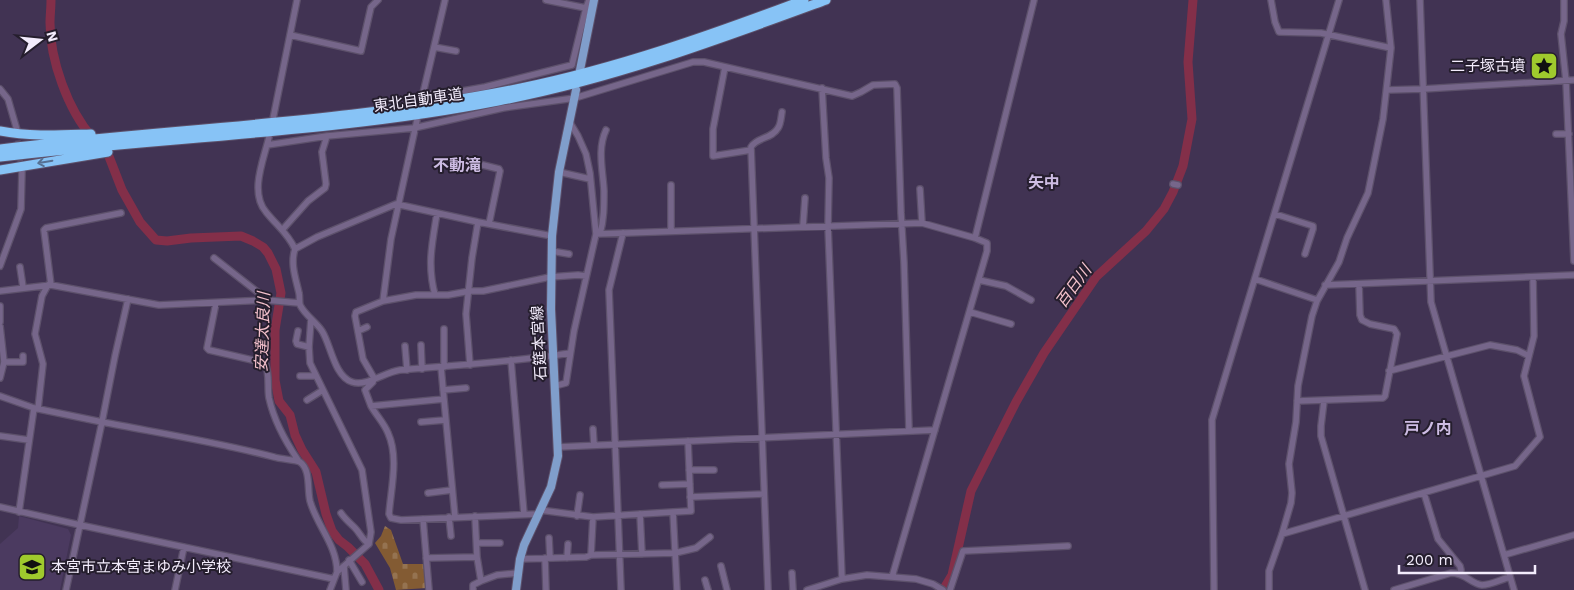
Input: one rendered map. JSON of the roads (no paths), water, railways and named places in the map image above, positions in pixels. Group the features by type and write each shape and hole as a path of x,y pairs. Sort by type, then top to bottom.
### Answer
{"highway":[{"name":"東北自動車道","path":"182,136 405,108 522,88 657,53 804,0"},
{"name":"東北自動車道","path":"0,149 358,122 524,96 659,60 826,0"},
{"path":"0,131 85,144"},
{"path":"0,170 85,144 182,136"},
{"name":"東北自動車道","path":"0,157 85,144"}],"main road":[{"path":"580,70 594,0"},
{"name":"石筵本宮線","path":"516,590 520,560 526,536 551,487 558,447 552,356 551,251 559,172 575,94"}],"street":[{"path":"273,119 297,0"},
{"path":"290,35 360,51 370,7 378,0"},
{"path":"445,0 442,24 434,47 422,98 485,87 572,65 589,0"},
{"path":"546,0 586,8"},
{"path":"974,238 1034,0"},
{"path":"1271,0 1274,22 1279,32 1328,34 1392,48"},
{"path":"1214,590 1212,420 1338,0"},
{"path":"1269,590 1269,571 1291,503 1292,493 1289,464 1296,422 1298,386 1306,343 1318,300 1339,262 1347,238 1368,193 1387,90 1392,48 1386,0"},
{"path":"1420,0 1430,281 1433,310 1514,590"},
{"path":"1564,0 1564,21 1561,34 1566,81 1574,261"},
{"path":"434,47 456,51"},
{"path":"267,145 327,136 414,128 575,94 693,62 704,62 852,96 873,85 895,84 897,88 909,430"},
{"path":"726,67 713,128 713,156 751,150"},
{"path":"1387,90 1574,80"},
{"path":"822,88 829,178 828,226 842,579"},
{"path":"0,89 8,99 17,130"},
{"path":"768,590 751,150 752,144 755,141 774,134 779,127 782,112"},
{"path":"383,301 398,205 417,120"},
{"path":"568,121 584,150 598,234"},
{"path":"555,386 566,384 570,353 586,276 604,216 601,149 606,130"},
{"path":"1556,134 1569,134"},
{"path":"283,229 308,201 325,188 322,152 327,136"},
{"path":"269,137 258,185 259,197 265,212 283,229 295,249"},
{"path":"475,163 499,169 500,171 489,224"},
{"path":"0,266 21,209 22,170"},
{"path":"559,172 590,180"},
{"path":"671,186 671,231"},
{"path":"920,189 922,223"},
{"path":"803,226 805,198"},
{"path":"552,236 393,205 317,237 295,249 293,253 294,278 299,294 299,303 322,330 339,370 348,380 358,383 396,370 470,365 570,353"},
{"path":"19,512 29,440 43,364 35,334 42,296 49,285 45,229 121,213"},
{"path":"435,295 430,279 430,260 437,213"},
{"path":"1275,214 1313,226 1305,254"},
{"path":"470,365 466,314 478,222"},
{"path":"598,234 902,222 922,223 987,243 987,251 970,312 892,577"},
{"path":"621,590 609,290 623,233"},
{"path":"551,251 569,254"},
{"path":"214,258 266,300"},
{"path":"20,266 23,288"},
{"path":"1325,285 1574,275"},
{"path":"374,378 364,362 355,316 356,312 383,301 416,295 448,295 483,291 550,277 586,276"},
{"path":"1282,534 1515,466 1540,437 1524,376 1534,336 1533,277"},
{"path":"1255,279 1318,300"},
{"path":"979,280 1006,286 1032,300"},
{"path":"1297,401 1383,398 1386,395 1389,371 1397,338 1396,331 1362,320 1359,284"},
{"path":"0,291 49,285 159,305 266,300 299,303"},
{"path":"66,590 102,422 114,356 128,299"},
{"path":"216,303 207,348 265,363 271,406 280,431 307,471 308,494 311,504 331,543 335,576"},
{"path":"0,306 0,322"},
{"path":"970,312 1011,324"},
{"path":"311,318 310,363 362,470 371,532 368,544 349,560 335,576 330,590"},
{"path":"0,326 4,362 0,378"},
{"path":"358,331 367,328"},
{"path":"444,329 443,390 452,490 451,536"},
{"path":"298,331 297,344 309,347"},
{"path":"421,345 422,369"},
{"path":"1389,371 1490,345 1517,350 1529,356"},
{"path":"405,346 407,370"},
{"path":"4,362 23,362 23,356"},
{"path":"511,360 524,514"},
{"path":"300,376 316,376"},
{"path":"374,378 373,382 365,390 371,406 388,433 393,462 390,517 394,519 539,512 593,517 690,511 688,441"},
{"path":"443,390 466,388"},
{"path":"307,400 323,390"},
{"path":"0,396 36,408 287,460 298,460"},
{"path":"371,406 444,399"},
{"path":"1324,400 1321,436 1365,590"},
{"path":"421,422 446,420"},
{"path":"594,429 594,445"},
{"path":"558,447 935,430"},
{"path":"0,436 29,440"},
{"path":"689,470 714,470"},
{"path":"662,485 690,484"},
{"path":"428,493 452,490"},
{"path":"1424,493 1438,539 1460,566 1460,574"},
{"path":"690,497 764,494"},
{"path":"577,516 580,495"},
{"path":"0,507 184,547 335,576"},
{"path":"673,512 677,590"},
{"path":"341,513 368,544"},
{"path":"640,514 642,554"},
{"path":"475,516 480,580"},
{"path":"590,556 593,517"},
{"path":"423,519 430,590"},
{"path":"1504,555 1574,535"},
{"path":"520,560 675,552 696,548 710,537"},
{"path":"546,590 549,538"},
{"path":"476,543 500,543"},
{"path":"567,558 568,544"},
{"path":"950,590 963,551 1068,546"},
{"path":"176,590 184,547"},
{"path":"426,558 477,557"},
{"path":"349,560 362,582"},
{"path":"344,566 346,590"},
{"path":"721,566 727,590"},
{"path":"473,590 472,586 480,580 497,575 518,573"},
{"path":"792,573 792,590"},
{"path":"1394,590 1451,573 1460,574 1482,585 1510,577"},
{"path":"807,590 842,579 867,575 916,578 941,589"},
{"path":"705,580 708,590"}],"waterway":[{"name":"安達太良川","path":"51,0 51,37 57,68 75,113 92,137"},
{"name":"百日川","path":"943,590 952,575 971,491 1016,402 1044,353 1096,277 1146,231 1164,209 1173,192 1183,166 1192,119 1188,62 1193,0"},
{"name":"安達太良川","path":"101,147 108,154 122,190 140,222 156,240 167,241 241,236 263,247 268,253 276,269 281,293 275,330 275,380 279,401 290,415 295,435 316,472 332,531 365,564 379,590"}],"tunnel":[{"path":"17,132 21,168"}],"place":[{"name":"二子塚古墳","path":"1544,66"},
{"name":"本宮市立本宮まゆみ小学校","path":"32,567"}],"district":[{"name":"不動滝","path":"457,165"},
{"name":"矢中","path":"1044,182"},
{"name":"戸ノ内","path":"1428,428"}]}
